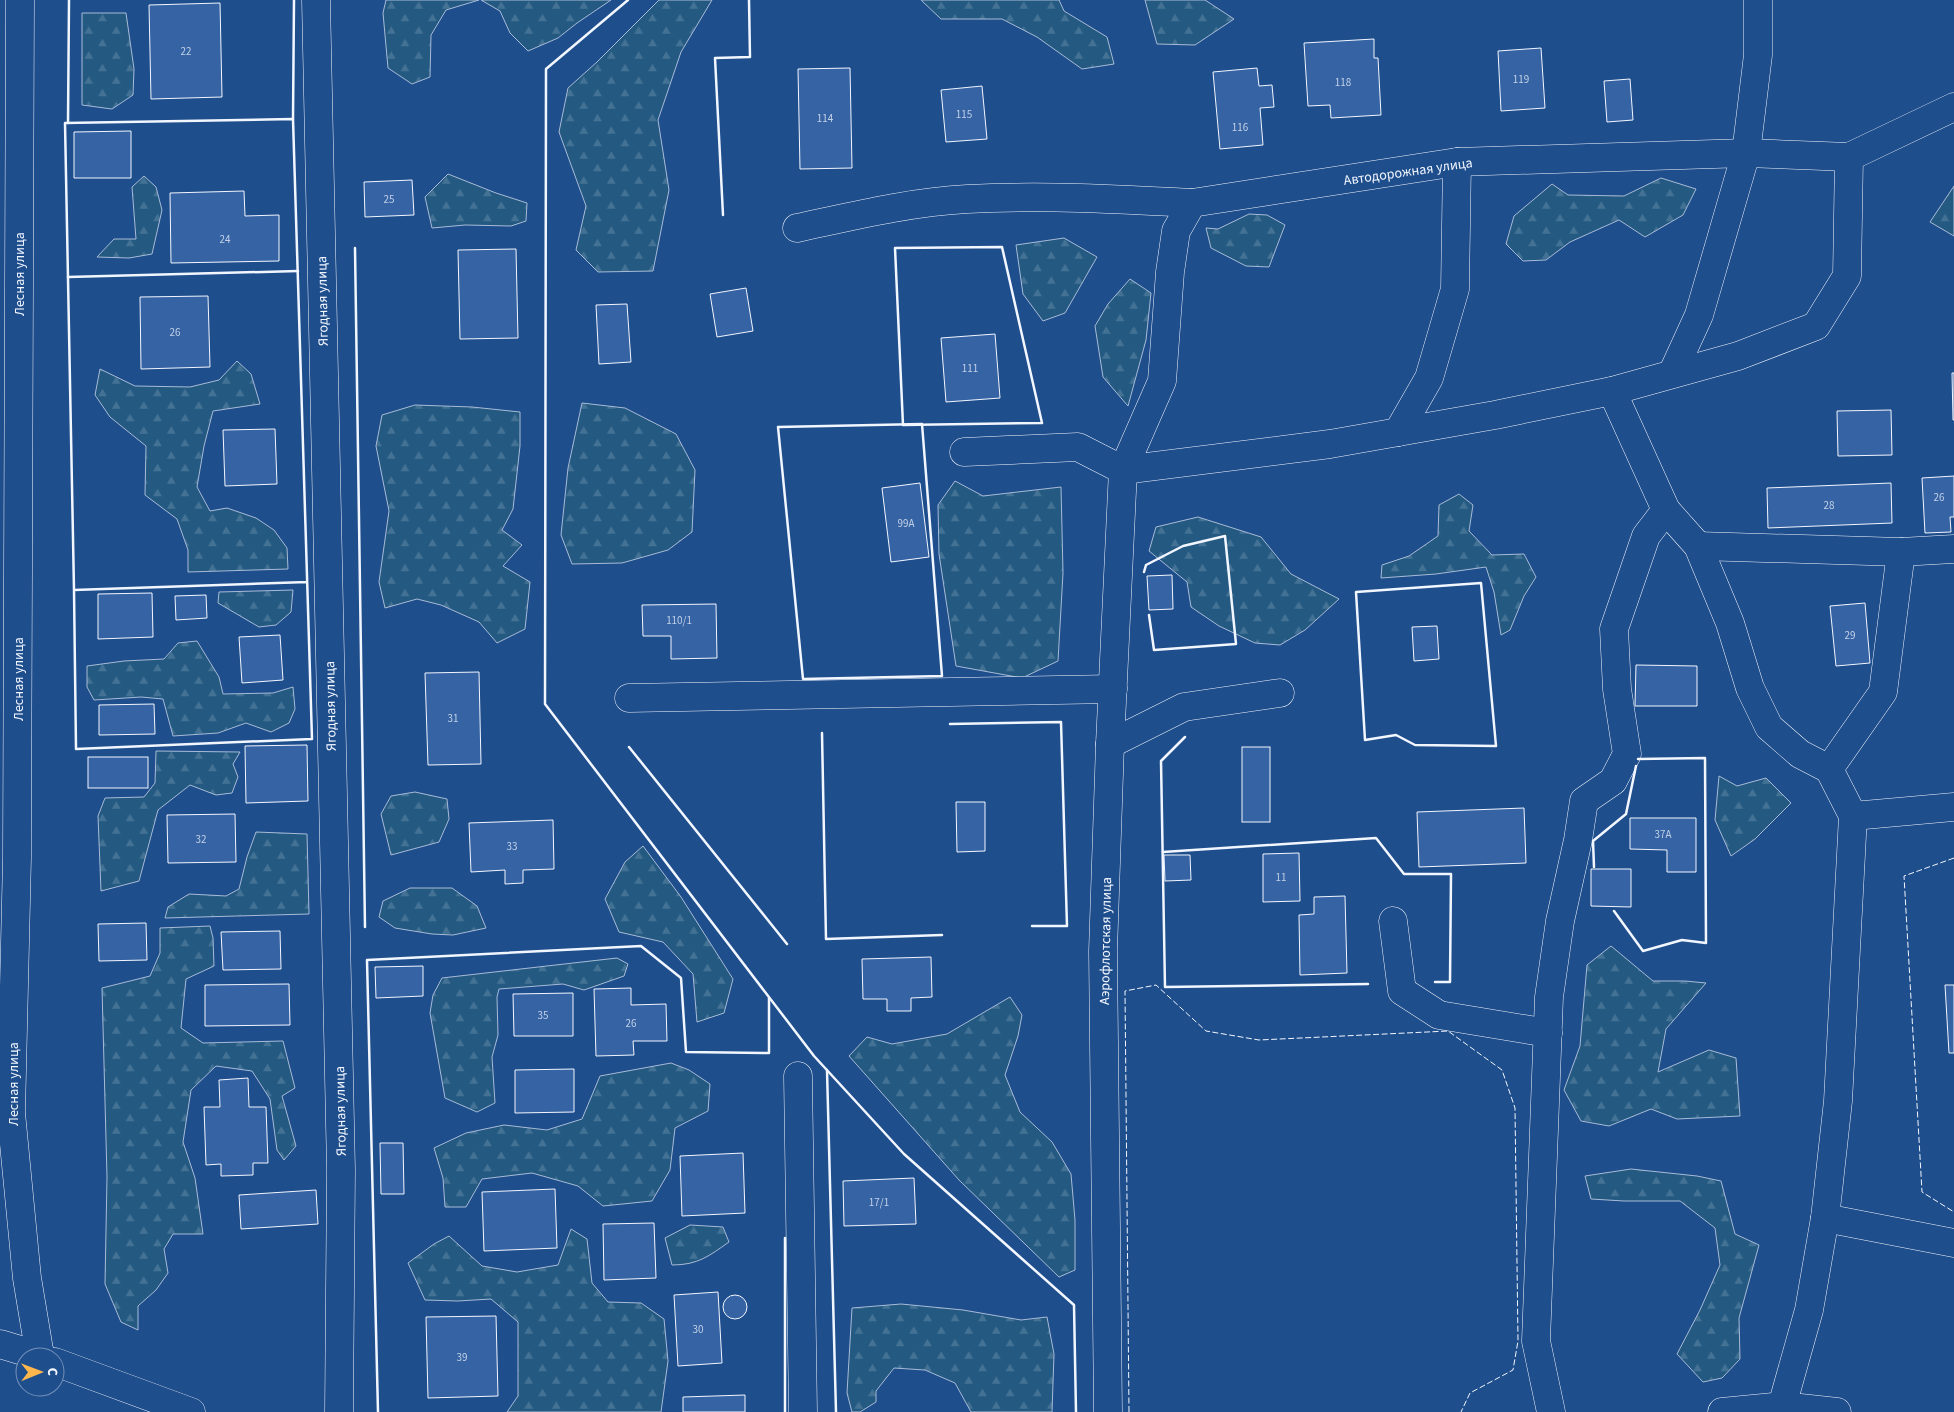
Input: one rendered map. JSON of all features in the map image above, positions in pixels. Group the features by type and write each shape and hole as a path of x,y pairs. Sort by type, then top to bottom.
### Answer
{"street":[{"name":"Лесная улица","path":"20,0 17,858 11,1113 27,1278 43,1347"},
{"name":"Ягодная улица","path":"316,0 341,1170 339,1412"},
{"path":"1672,374 1699,315 1746,153 1758,55 1758,0"},
{"name":"Автодорожная улица","path":"797,228 901,207 966,199 1082,197 1192,203 1457,162 1746,153 1849,157 1954,107"},
{"path":"964,452 1078,447 1123,470 1330,444 1495,416 1612,391 1738,356 1816,326 1847,276 1849,157"},
{"path":"1398,432 1429,378 1455,289 1457,162"},
{"path":"1123,470 1162,381 1170,272 1176,231 1192,203"},
{"path":"1612,391 1666,510 1698,546 1730,623 1750,688 1768,727 1800,754 1829,769 1853,816 1838,1101 1825,1218 1810,1310 1782,1409"},
{"name":"Аэрофлотская улица","path":"1108,1412 1103,951 1110,744 1123,470"},
{"path":"1551,1412 1536,1341 1549,998 1560,921 1578,840 1584,801 1612,781 1628,754 1617,689 1614,629 1646,536 1666,510"},
{"path":"1698,546 1901,552 1954,549"},
{"path":"1829,769 1883,692 1901,552"},
{"path":"629,698 1113,689"},
{"path":"1110,744 1184,707 1280,693"},
{"path":"1853,816 1954,807"},
{"path":"1393,921 1402,991 1439,1015 1548,1033"},
{"path":"798,1076 803,1412"},
{"path":"1825,1218 1954,1243"},
{"path":"0,1344 15,1349"},
{"path":"65,1365 191,1412"},
{"path":"1722,1412 1782,1409 1837,1412"}],"green space":[{"path":"386,0 479,0 446,10 431,35 430,77 412,84 388,68 383,13"},
{"path":"481,0 611,0 558,38 528,51 510,33 500,11"},
{"path":"659,0 712,0 681,52 658,120 669,190 653,271 598,272 576,250 586,206 559,132 568,88"},
{"path":"921,0 1059,0 1064,11 1107,37 1114,64 1082,69 1037,37 1002,19 941,19"},
{"path":"1145,0 1205,0 1234,19 1195,45 1157,44"},
{"path":"82,13 126,13 134,69 133,95 112,109 82,105"},
{"path":"448,174 527,203 526,221 511,226 465,225 432,228 425,197"},
{"path":"144,176 156,187 162,210 152,254 129,258 97,257 114,239 136,239 132,187"},
{"path":"1661,178 1696,189 1683,215 1645,237 1619,220 1570,242 1546,260 1523,261 1506,244 1514,216 1552,184 1568,195 1624,196"},
{"path":"1954,186 1954,236 1930,222"},
{"path":"1249,214 1267,215 1285,225 1269,267 1246,266 1211,248 1206,228 1218,229"},
{"path":"1064,238 1097,257 1065,313 1043,321 1023,294 1016,245"},
{"path":"1130,279 1151,293 1146,340 1128,406 1103,377 1095,326 1108,304"},
{"path":"237,361 251,374 260,404 213,411 204,446 197,487 210,511 227,508 256,518 274,530 287,548 288,569 188,572 188,550 177,519 145,495 146,446 110,417 95,395 100,369 135,386 190,387 219,380"},
{"path":"582,403 625,408 676,434 695,470 692,532 668,550 622,563 572,564 561,535 568,468"},
{"path":"415,405 472,407 520,412 520,446 513,509 502,530 522,545 503,566 530,582 525,629 497,643 479,622 441,605 417,599 385,608 379,582 389,511 376,446 382,415"},
{"path":"955,481 983,496 1061,487 1063,573 1058,661 1022,678 956,666 939,554 938,505"},
{"path":"1459,494 1473,505 1469,531 1492,555 1524,554 1536,577 1524,596 1510,630 1501,635 1494,592 1486,567 1436,574 1381,578 1382,565 1409,556 1438,536 1439,505"},
{"path":"1198,517 1261,537 1291,574 1339,599 1305,630 1280,645 1255,643 1219,626 1191,607 1187,582 1149,551 1156,527"},
{"path":"293,590 291,612 276,625 259,627 218,603 219,592"},
{"path":"197,641 219,677 223,694 273,693 293,687 295,709 289,723 271,732 246,723 218,733 173,736 163,699 141,697 94,700 87,687 87,666 124,661 164,659 178,643"},
{"path":"156,751 240,752 233,764 238,777 232,793 216,795 190,785 158,810 139,881 101,891 98,816 105,798 144,797 155,783"},
{"path":"1719,776 1737,786 1766,778 1791,803 1755,839 1731,856 1715,820"},
{"path":"415,792 447,799 449,819 439,842 391,855 381,814 391,796"},
{"path":"256,832 307,834 309,914 165,918 168,907 189,894 226,896 239,889"},
{"path":"643,846 681,897 733,979 724,1013 697,1022 693,974 663,942 619,932 605,899 625,862"},
{"path":"410,888 452,888 477,906 486,928 453,935 432,934 395,928 379,917 383,901"},
{"path":"210,926 213,938 214,966 186,979 181,1028 203,1043 283,1041 295,1088 282,1096 296,1146 284,1160 277,1150 270,1099 252,1071 216,1066 191,1090 183,1142 195,1178 203,1234 173,1234 164,1249 168,1273 156,1290 138,1306 138,1330 121,1322 105,1284 107,1177 102,988 150,976 160,953 160,928"},
{"path":"1611,946 1653,981 1706,983 1666,1029 1658,1072 1709,1050 1736,1058 1740,1116 1677,1119 1651,1109 1609,1126 1581,1121 1564,1090 1580,1046 1587,965"},
{"path":"617,958 628,964 624,976 584,990 563,984 499,989 497,997 498,1035 492,1057 495,1103 477,1112 445,1098 430,1013 433,995 442,978"},
{"path":"1010,997 1022,1015 1018,1036 1005,1075 1020,1112 1052,1142 1071,1174 1075,1220 1075,1270 1059,1277 959,1180 849,1056 867,1037 892,1044 947,1034"},
{"path":"671,1063 689,1070 710,1084 708,1111 675,1128 670,1170 652,1201 603,1206 578,1186 532,1173 482,1179 466,1207 445,1207 443,1178 434,1148 466,1133 504,1125 547,1130 582,1119 600,1076"},
{"path":"1631,1169 1697,1176 1721,1181 1735,1234 1759,1245 1739,1318 1740,1359 1722,1378 1703,1382 1677,1354 1700,1310 1720,1265 1715,1228 1680,1201 1591,1199 1585,1176"},
{"path":"690,1225 723,1227 729,1242 696,1261 672,1265 665,1238"},
{"path":"571,1229 587,1239 592,1283 608,1302 641,1303 664,1319 668,1361 661,1412 507,1412 518,1396 518,1322 491,1299 425,1300 408,1263 434,1244 449,1236 482,1266 517,1272 558,1265"},
{"path":"901,1304 963,1310 1021,1320 1047,1317 1054,1354 1052,1412 971,1412 955,1383 925,1370 894,1368 876,1391 876,1402 860,1412 852,1412 847,1393 852,1308"}],"building":[{"path":"220,3 222,97 151,99 149,5"},
{"path":"1374,39 1374,58 1378,58 1381,115 1331,118 1330,105 1308,106 1304,43"},
{"path":"1541,48 1545,108 1501,111 1498,51"},
{"path":"850,68 852,168 800,169 798,69"},
{"path":"1257,68 1259,86 1272,85 1274,107 1260,108 1263,145 1220,149 1213,72"},
{"path":"1630,79 1633,120 1607,122 1604,81"},
{"path":"982,86 987,139 946,142 941,90"},
{"path":"131,131 131,178 74,178 74,132"},
{"path":"412,180 414,215 365,217 364,182"},
{"path":"244,191 245,216 279,215 279,261 171,263 170,193"},
{"path":"516,249 518,338 460,339 458,250"},
{"path":"746,288 753,331 717,337 710,294"},
{"path":"208,296 210,367 141,369 140,297"},
{"path":"627,304 631,362 599,364 596,305"},
{"path":"995,334 1000,398 946,402 941,338"},
{"path":"1952,373 1954,373 1954,420 1953,420"},
{"path":"1891,410 1892,455 1838,456 1837,411"},
{"path":"275,429 277,484 225,486 223,430"},
{"path":"1954,476 1954,517 1950,517 1951,532 1925,533 1922,478"},
{"path":"920,483 929,557 891,562 882,488"},
{"path":"1891,483 1892,523 1768,528 1767,488"},
{"path":"1172,575 1173,609 1149,610 1147,576"},
{"path":"152,593 153,637 98,639 98,594"},
{"path":"206,595 207,618 176,620 175,596"},
{"path":"1865,603 1870,663 1836,666 1830,606"},
{"path":"716,604 717,658 671,659 671,636 643,636 642,605"},
{"path":"1437,626 1439,659 1414,661 1412,627"},
{"path":"280,635 283,680 242,683 239,637"},
{"path":"1636,665 1697,666 1697,706 1635,706"},
{"path":"479,672 481,764 428,765 425,673"},
{"path":"154,704 155,734 99,735 99,705"},
{"path":"307,745 308,801 246,803 245,746"},
{"path":"1242,747 1270,747 1270,822 1242,822"},
{"path":"88,757 148,757 148,788 88,788"},
{"path":"956,802 985,802 985,851 957,852"},
{"path":"1524,808 1526,863 1419,867 1417,812"},
{"path":"235,814 236,862 168,863 167,815"},
{"path":"1630,818 1696,818 1696,872 1667,872 1667,850 1630,849"},
{"path":"553,820 554,869 523,870 523,883 505,884 505,870 471,872 469,823"},
{"path":"1299,853 1300,901 1263,902 1263,854"},
{"path":"1164,855 1190,855 1191,880 1165,881"},
{"path":"1591,869 1631,869 1631,907 1591,906"},
{"path":"1345,896 1347,973 1300,975 1299,915 1314,914 1314,897"},
{"path":"146,923 147,960 99,961 98,924"},
{"path":"280,931 281,969 223,970 221,932"},
{"path":"931,957 932,997 911,998 911,1011 887,1011 887,999 863,999 862,959"},
{"path":"423,966 423,996 376,998 375,967"},
{"path":"289,984 290,1025 205,1026 205,985"},
{"path":"1945,985 1954,985 1954,1053 1949,1053"},
{"path":"631,988 631,1005 666,1004 667,1041 633,1041 634,1055 596,1056 594,989"},
{"path":"573,993 573,1036 514,1036 513,994"},
{"path":"574,1069 574,1112 515,1113 515,1070"},
{"path":"248,1078 249,1107 266,1107 268,1163 253,1163 253,1175 221,1176 221,1164 206,1165 204,1107 220,1107 219,1080"},
{"path":"380,1143 403,1143 404,1194 381,1194"},
{"path":"743,1153 745,1213 682,1216 680,1156"},
{"path":"914,1178 916,1224 844,1226 843,1181"},
{"path":"555,1189 557,1248 484,1251 482,1192"},
{"path":"316,1190 318,1224 241,1229 239,1195"},
{"path":"654,1223 656,1278 604,1280 603,1224"},
{"path":"718,1292 722,1363 678,1366 674,1295"},
{"path":"735,1295 740,1296 746,1302 746,1312 740,1318 735,1319 730,1318 724,1312 723,1307 724,1302 730,1296"},
{"path":"496,1316 498,1396 428,1398 426,1317"},
{"path":"745,1395 745,1412 683,1412 683,1397"}],"fence":[{"path":"1954,858 1904,876 1922,1192 1954,1212"},
{"path":"1129,1412 1125,991 1156,985 1206,1031 1259,1040 1448,1031 1502,1070 1515,1108 1518,1341 1513,1370 1470,1393 1461,1412"}],"wall":[{"path":"68,123 69,0"},
{"path":"293,119 294,0"},
{"path":"628,0 546,69 545,704 814,1056 904,1154 1074,1305 1076,1412"},
{"path":"723,215 715,58 750,57 749,0"},
{"path":"74,590 65,123 293,119 312,739 76,749 74,590 307,582"},
{"path":"1002,247 1042,423 903,425 895,248 1002,247"},
{"path":"355,248 365,927"},
{"path":"68,277 298,271"},
{"path":"922,424 942,676 803,679 778,427 922,424"},
{"path":"1144,572 1146,565 1183,546 1225,536 1236,644 1154,650 1149,615"},
{"path":"1481,583 1496,746 1415,745 1396,735 1365,740 1356,592 1481,583"},
{"path":"950,724 1061,722 1067,926 1032,926"},
{"path":"822,733 826,939 942,935"},
{"path":"1185,737 1161,761 1165,987 1368,984"},
{"path":"629,747 787,944"},
{"path":"1614,911 1643,951 1682,940 1706,943 1705,758 1638,759"},
{"path":"1594,867 1593,841 1626,814 1636,766"},
{"path":"1163,852 1376,838 1404,874 1451,874 1450,982 1435,982"},
{"path":"378,1412 367,960 641,946 681,978 686,1052 769,1053 769,998"},
{"path":"827,1070 836,1412"},
{"path":"785,1238 785,1412"}]}
